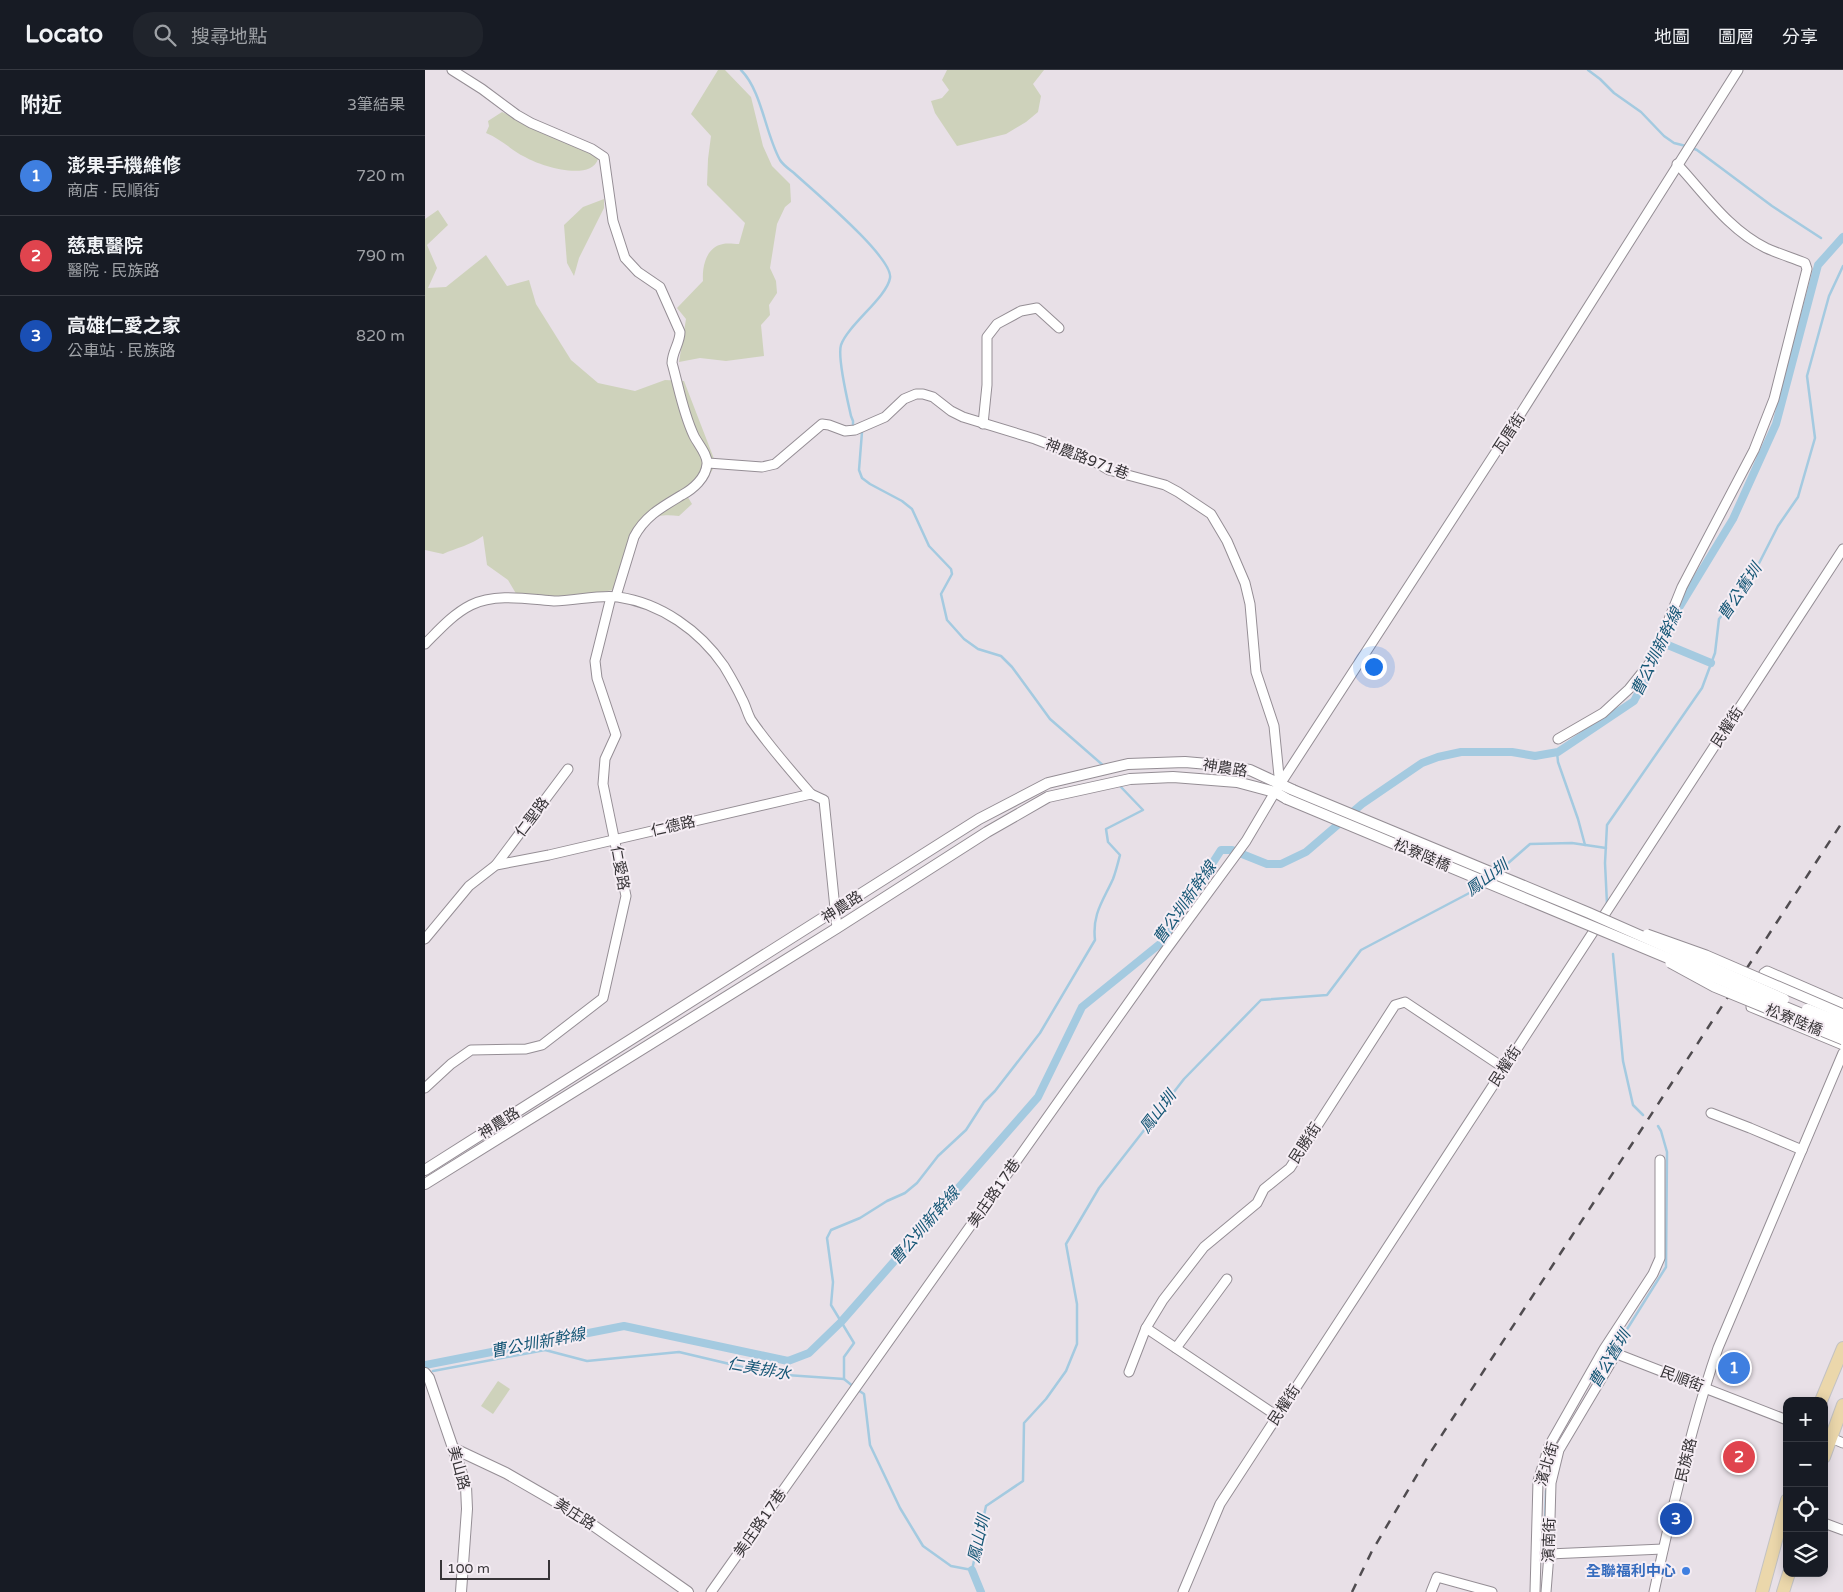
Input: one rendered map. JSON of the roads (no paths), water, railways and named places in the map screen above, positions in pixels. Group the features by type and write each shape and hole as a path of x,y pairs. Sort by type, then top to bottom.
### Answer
{"main road":[{"path":"1823,1397 1843,1348"},
{"path":"1833,1439 1843,1406"},
{"path":"1762,1592 1783,1515"},
{"path":"1783,1592 1788,1577"}],"street":[{"path":"451,70 483,88 517,115 531,123 591,149 604,157 613,221 625,258 638,272 659,287 681,332 672,363 688,423 706,457 707,463"},
{"name":"瓦厝街","path":"1277,789 1516,421 1738,70"},
{"path":"1558,739 1603,713 1629,689 1653,658 1682,587 1754,450 1774,400 1807,269 1805,263 1766,248 1736,228 1715,209 1703,192 1677,164"},
{"path":"983,424 987,385 987,337 997,324 1021,311 1037,308 1059,328"},
{"name":"神農路971巷","path":"707,463 762,467 775,464 822,424 845,432 855,430 885,417 903,399 916,394 933,397 951,411 983,424 1035,439 1095,462 1109,470 1165,485 1178,492 1211,514 1227,541 1245,583 1250,604 1256,672 1273,726 1277,789"},
{"name":"仁愛路","path":"425,1088 451,1064 471,1050 526,1049 543,1046 603,998 626,896 603,784 605,759 616,735 597,678 595,661 637,530 642,523 661,507 694,487 703,476 707,463"},
{"name":"民權街","path":"1183,1592 1220,1504 1843,548"},
{"path":"425,644 445,623 471,605 487,599 569,601 614,597 638,601 678,620 702,641 723,665 743,700 746,712 774,750 811,794 824,800 837,928"},
{"name":"神農路","path":"425,1170 979,819 1048,783 1128,764 1185,762 1249,770 1277,789 1287,799"},
{"name":"仁聖路","path":"496,865 568,769"},
{"name":"神農路","path":"425,1184 837,928 987,832 1049,796 1131,779 1173,777 1237,782 1293,790"},
{"name":"美庄路17巷","path":"711,1592 1163,954 1246,841 1277,789"},
{"name":"松寮陸橋","path":"1293,790 1587,917 1843,1023"},
{"name":"仁德路","path":"425,939 469,886 496,865 811,794"},
{"name":"松寮陸橋","path":"1287,799 1587,917 1843,1031"},
{"name":"松寮陸橋","path":"1587,917 1706,955 1843,1014"},
{"name":"松寮陸橋","path":"1587,917 1714,986 1843,1040"},
{"path":"1843,1004 1767,971 1750,998 1751,1007 1843,1045"},
{"name":"民勝街","path":"1129,1372 1146,1328 1163,1300 1204,1247 1257,1203 1264,1189 1290,1168 1395,1004 1405,1002 1504,1068"},
{"name":"民族路","path":"1654,1592 1704,1387 1718,1348 1843,1053"},
{"path":"1711,1114 1802,1150"},
{"path":"1610,1351 1660,1258 1660,1160"},
{"path":"1177,1348 1227,1279"},
{"path":"1146,1328 1277,1416"},
{"name":"民順街","path":"1610,1351 1783,1418"},
{"name":"濱南街","path":"1546,1592 1551,1483 1559,1450 1610,1351"},
{"name":"濱北街","path":"1535,1592 1539,1481 1549,1446 1610,1351"},
{"name":"美山路","path":"427,1376 467,1486 461,1592"},
{"name":"美庄路","path":"455,1449 506,1473 577,1514 688,1592"},
{"path":"1828,1524 1843,1530"},
{"path":"1549,1554 1663,1549"},
{"path":"1431,1592 1437,1577 1492,1592"}],"waterway":[{"path":"741,70 754,89 781,162 850,224 879,255 888,268 890,278 887,286 851,329 841,345 842,369 853,427"},
{"path":"1588,70 1614,93 1641,112 1664,136 1674,143 1686,146"},
{"path":"1692,148 1772,206 1821,238"},
{"name":"曹公圳新幹線","path":"1674,616 1733,519 1776,424 1818,265 1843,237"},
{"name":"曹公舊圳","path":"1607,904 1605,863 1607,825 1702,688 1715,653 1719,619 1751,579 1778,526 1798,497 1815,438 1807,376 1829,296 1843,266"},
{"path":"860,431 862,432 859,470 862,478 902,501 912,509 929,546 951,569 952,574 941,594 947,620 964,639 978,649 1001,656 1012,667 1050,719 1105,767"},
{"path":"1663,643 1711,663"},
{"name":"曹公圳新幹線","path":"425,1365 624,1326 788,1361 809,1353 841,1322 1038,1097 1082,1007 1161,943 1221,850 1232,850 1267,864 1281,864 1306,852 1362,804 1422,763 1461,752 1512,752 1535,756 1558,752 1634,701 1658,655"},
{"path":"1557,752 1558,762 1585,845"},
{"path":"844,1379 844,1357 854,1343 831,1305 833,1282 827,1238 831,1230 860,1218 887,1201 905,1193 917,1183 938,1156 966,1130 984,1102 995,1091 1040,1033 1095,940 1097,915 1113,879 1120,855 1108,842 1106,829 1143,810 1119,785"},
{"name":"鳳山圳","path":"1498,872 1530,844 1572,843 1606,848"},
{"name":"鳳山圳","path":"858,1390 864,1394 870,1445 900,1508 923,1546 951,1566 972,1570 986,1506 1023,1481 1024,1423 1046,1399 1066,1371 1077,1344 1077,1304 1066,1244 1099,1188 1184,1079 1261,1000 1327,995 1361,950 1482,885"},
{"name":"曹公舊圳","path":"1613,954 1623,1061 1633,1105 1643,1115"},
{"name":"曹公舊圳","path":"1614,1350 1666,1267 1667,1152 1658,1126"},
{"name":"仁美排水","path":"433,1371 545,1350 587,1361 679,1352 772,1374 844,1379 854,1387"},
{"name":"曹公舊圳","path":"1544,1563 1546,1491"},
{"name":"鳳山圳","path":"972,1570 981,1592"}],"railway":[{"path":"1352,1592 1372,1551 1430,1453 1843,821"}],"place":[{"name":"澎果手機維修","path":"1734,1368"},
{"name":"慈恵醫院","path":"1739,1457"},
{"name":"高雄仁愛之家","path":"1676,1519"},
{"name":"全聯福利中心","path":"1686,1571"}]}
